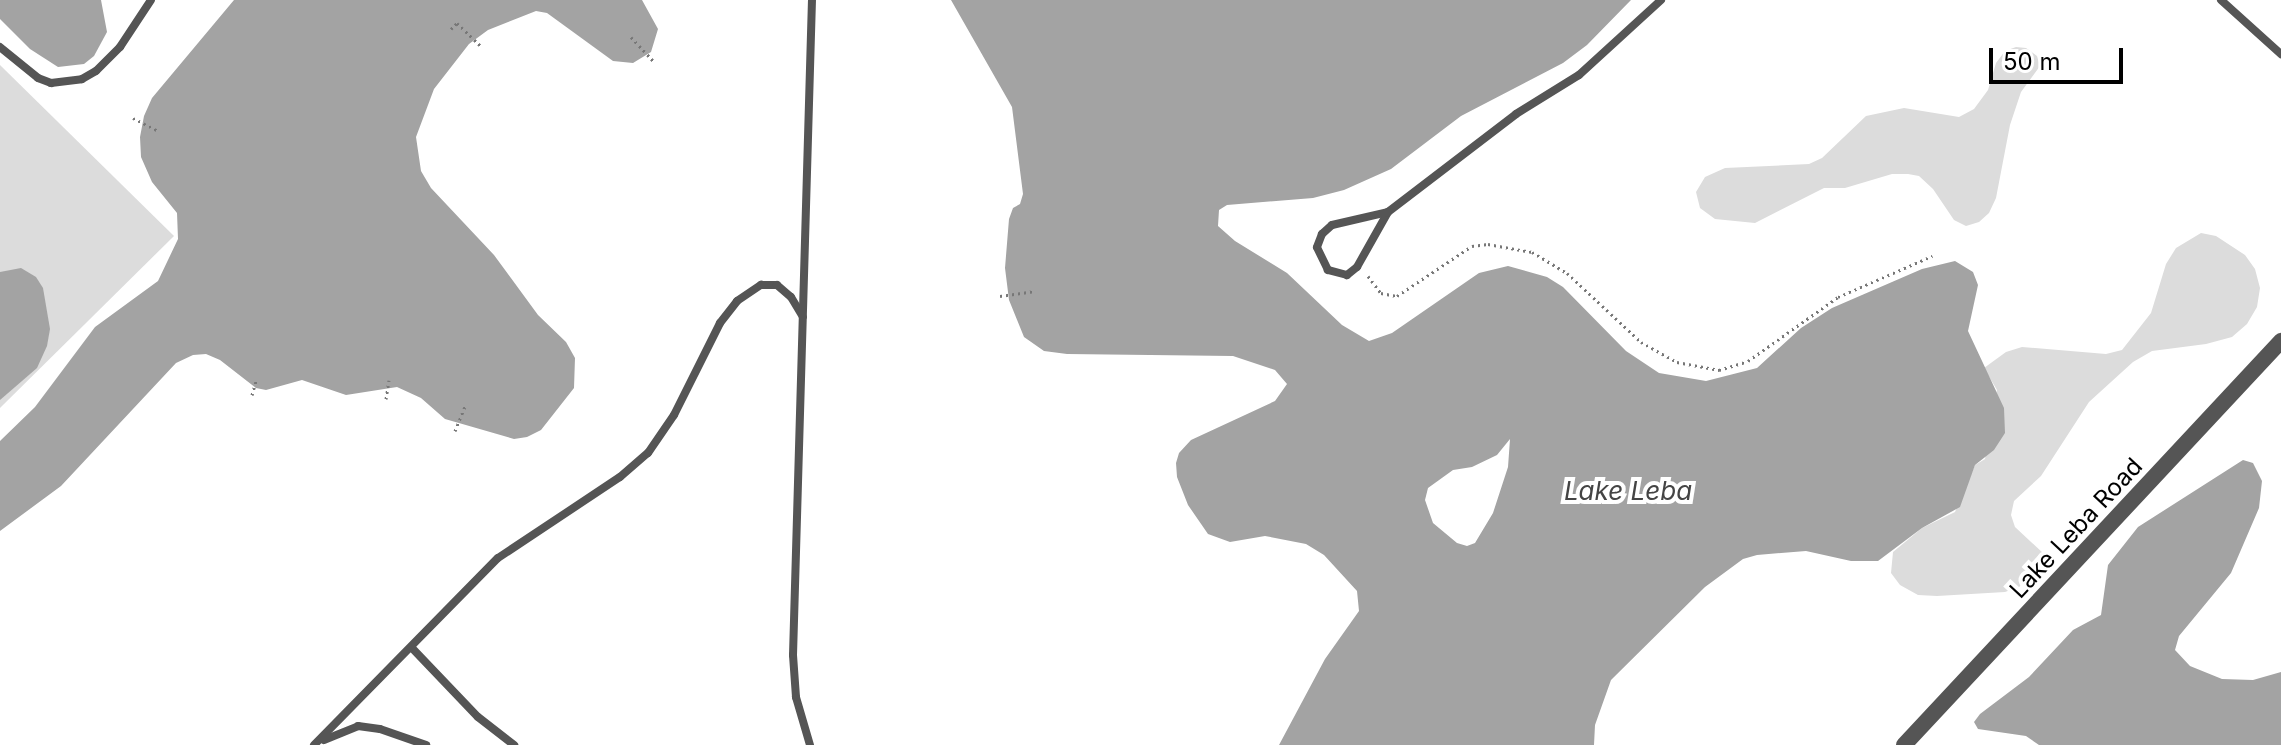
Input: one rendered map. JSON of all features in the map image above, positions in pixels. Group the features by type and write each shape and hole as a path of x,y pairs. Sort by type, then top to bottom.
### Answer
{"street":[{"name":"Lake Leba Road","path":"1904,745 2135,501 2281,341"}],"lane":[{"path":"0,47 38,78 51,83 82,79 120,47 151,0"},
{"path":"810,745 796,697 793,655 812,0"},
{"path":"1388,212 1332,225 1322,234 1317,247 1328,270 1347,275 1360,263 1388,212 1516,114 1579,75 1661,0"},
{"path":"2221,0 2281,54"},
{"path":"315,745 506,551 620,477 648,453 674,415 701,354 737,301 761,285 777,285 796,304 805,321"},
{"path":"412,648 478,717 514,745"},
{"path":"315,745 358,726 380,729 426,745"}],"path":[{"path":"451,29 457,23 482,47"},
{"path":"631,37 653,61"},
{"path":"133,118 158,131"},
{"path":"1360,263 1381,293 1397,296 1472,246 1488,244 1532,252 1567,273 1625,328 1656,351 1691,367 1719,370 1748,361 1828,303 1932,256"},
{"path":"1000,296 1034,291"},
{"path":"386,399 389,380"},
{"path":"252,395 256,381"},
{"path":"455,431 465,406"}],"shaded area":[{"path":"2016,47 2026,48 2037,56 2040,66 2021,92 2010,125 1996,198 1989,213 1979,222 1966,226 1954,220 1933,189 1919,176 1908,174 1892,174 1845,188 1824,188 1755,223 1715,219 1700,208 1696,192 1705,177 1725,168 1809,164 1822,158 1866,116 1904,108 1959,117 1974,109 1988,90 1996,63 2005,51"},
{"path":"0,65 174,236 0,408"},
{"path":"2201,233 2216,236 2245,255 2255,269 2260,288 2257,307 2247,324 2232,337 2206,344 2152,351 2133,362 2089,402 2041,476 2014,501 2011,515 2015,527 2043,553 2045,562 2037,572 2019,587 2005,592 1918,595 1900,585 1891,573 1893,552 1922,528 1955,512 1975,465 1985,459 1997,390 1984,368 2006,352 2022,347 2106,354 2122,350 2151,313 2166,264 2176,248"}],"water":[{"path":"0,0 101,0 107,32 94,56 84,64 58,67 30,49 0,19"},
{"path":"234,0 642,0 658,29 651,52 633,63 613,61 547,13 536,11 488,30 469,44 434,89 416,137 421,171 431,188 494,255 538,315 566,342 575,358 574,388 541,430 514,439 445,419 421,398 397,387 346,395 302,380 266,390 256,388 220,360 206,354 193,355 176,363 61,486 0,531 0,441 35,407 95,327 158,281 178,239 177,213 152,182 141,157 140,137 144,116 152,98"},
{"name":"Lake Leba","path":"951,0 1631,0 1587,45 1563,63 1461,116 1391,169 1344,190 1313,198 1227,205 1219,210 1218,226 1235,241 1287,273 1342,325 1369,341 1392,333 1479,273 1508,266 1547,277 1563,287 1626,351 1659,373 1706,381 1757,368 1801,328 1832,308 1922,269 1955,261 1973,272 1978,285 1968,331 2004,408 2005,433 1994,450 1975,465 1960,507 1922,528 1878,561 1851,561 1806,551 1757,555 1743,559 1705,587 1611,680 1595,725 1594,745 1279,745 1325,659 1359,611 1357,591 1324,555 1306,544 1265,536 1230,542 1208,534 1188,505 1177,477 1176,463 1179,453 1191,440 1275,401 1287,384 1275,370 1233,356 1067,354 1044,351 1024,337 1009,300 1005,268 1009,219 1023,194 1012,107","holes":["1510,439 1508,467 1493,513 1475,543 1467,546 1457,543 1433,523 1425,500 1428,488 1453,470 1472,467 1497,455"]},
{"path":"21,268 36,277 43,288 50,329 47,346 37,368 0,400 0,272"},
{"path":"2243,460 2253,463 2262,481 2259,508 2231,573 2179,636 2175,650 2190,666 2222,679 2253,680 2281,672 2281,745 2039,745 2026,736 1978,729 1974,722 1980,714 2029,677 2073,630 2101,615 2108,565 2138,527"}]}
